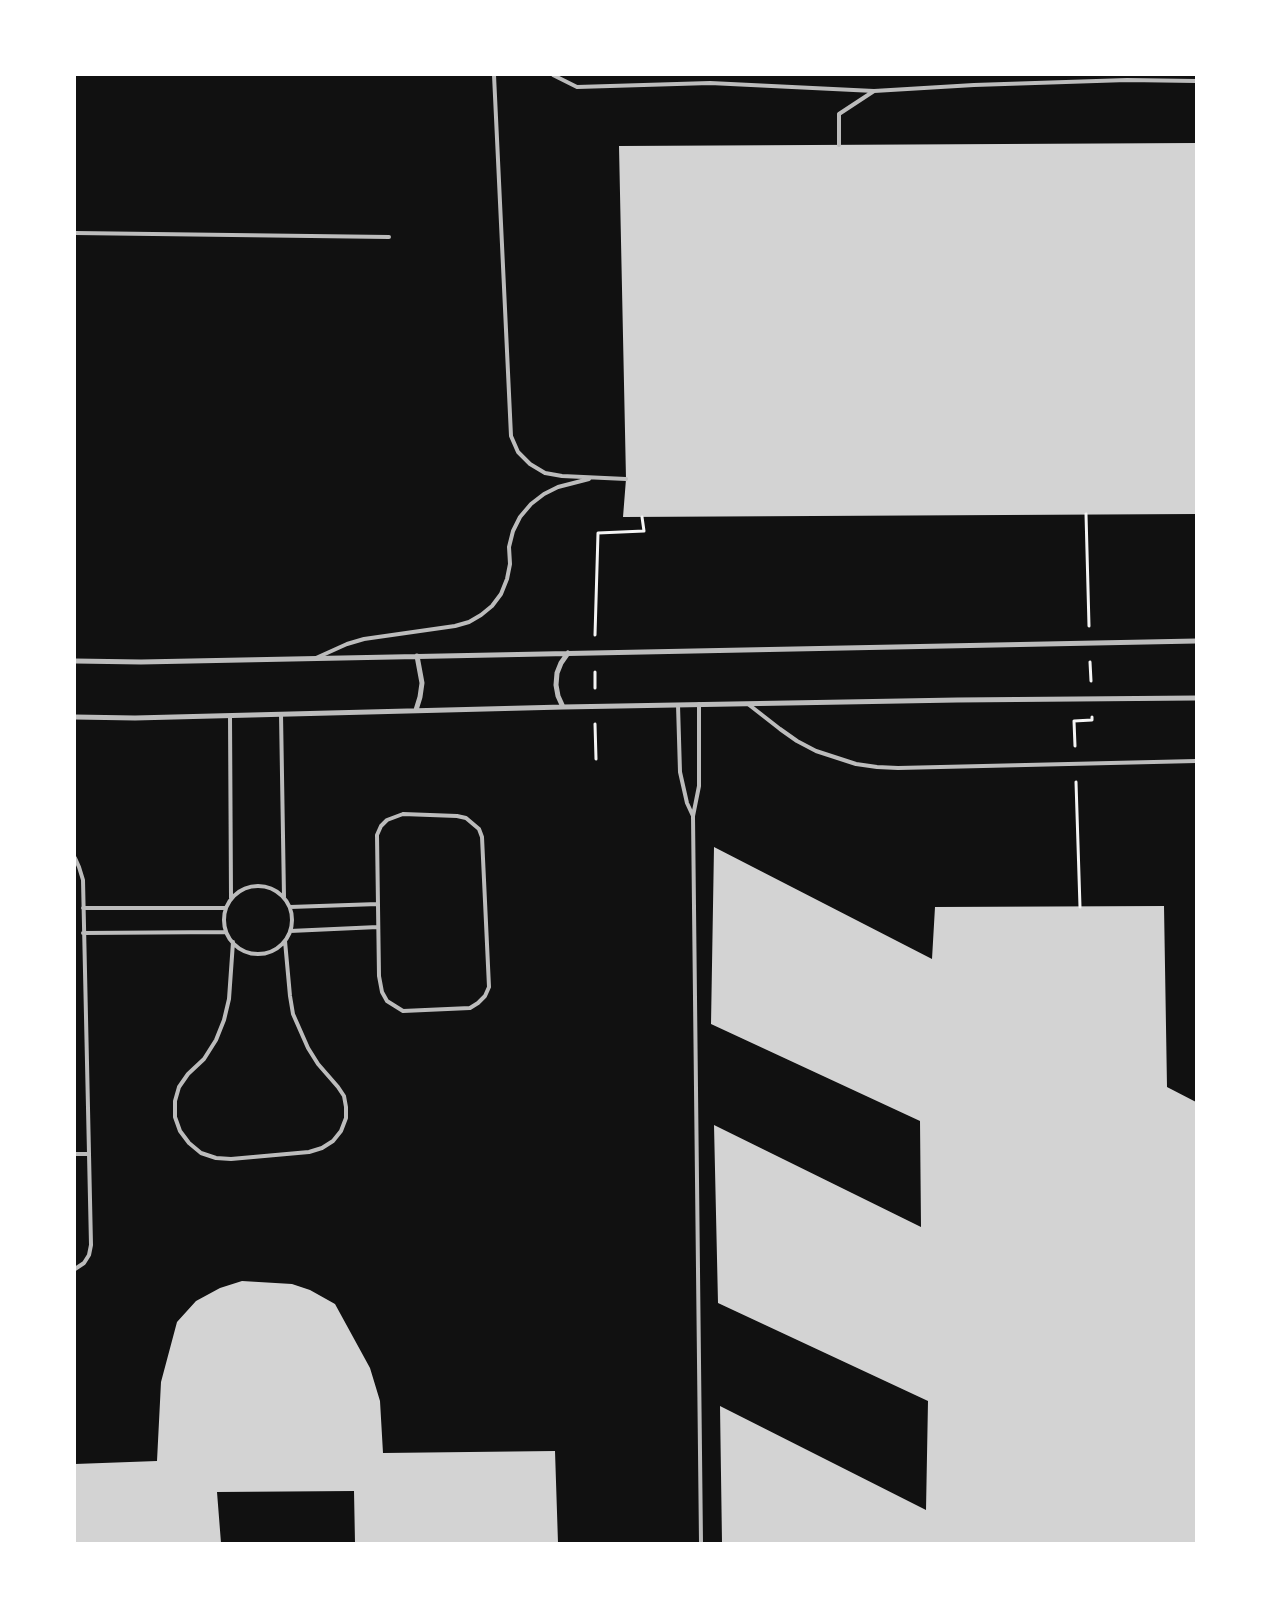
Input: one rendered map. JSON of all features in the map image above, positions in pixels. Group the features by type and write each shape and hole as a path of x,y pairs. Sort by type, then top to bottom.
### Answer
{"street":[{"path":"75,661 141,662 1196,641"},
{"path":"563,707 558,696 557,673 568,653"},
{"path":"416,710 422,683 417,656"},
{"path":"75,717 230,716 699,704 1196,698"}],"lane":[{"path":"494,75 511,436 518,452 530,464 546,473 562,476 626,479"},
{"path":"553,75 577,87 710,83 874,91 1118,80 1196,81"},
{"path":"839,145 839,114 874,91"},
{"path":"75,233 389,236"},
{"path":"315,658 330,650 364,639 455,626 469,622 481,615 492,606 501,594 507,579 510,564 509,547 513,531 520,517 531,504 544,494 558,487 594,478"},
{"path":"699,704 699,786 693,816 701,1543"},
{"path":"748,704 798,741 816,751 856,764 898,768 1196,761"},
{"path":"678,705 680,772 687,803 693,816"},
{"path":"281,714 284,897"},
{"path":"230,716 231,898 226,908 224,920 226,932 233,942 242,949 253,953 264,953 276,949 284,941 290,931 292,919 290,907 284,897 274,890 263,886 251,887 231,898"},
{"path":"403,814 457,816 466,818 473,823 482,836 483,845 489,976 489,986 485,996 470,1008 403,1011 394,1006 387,1001 380,983 378,928 377,835 381,826 387,820 403,814"},
{"path":"75,858 80,867 82,880 91,1245 89,1255 84,1263 75,1269"},
{"path":"290,907 378,904"},
{"path":"83,908 226,908"},
{"path":"290,931 378,928"},
{"path":"84,933 226,932"},
{"path":"233,942 229,999 224,1020 216,1040 204,1059 188,1074 179,1087 175,1101 175,1117 180,1131 189,1143 201,1153 216,1158 231,1159 309,1152 322,1148 333,1141 341,1131 346,1118 344,1096 338,1086 318,1064 308,1048 294,1014 290,996 284,941"},
{"path":"75,1154 89,1154"}],"path":[{"path":"1080,906 1074,721 1092,720 1086,514"},
{"path":"595,630 598,533 644,531 642,517"},
{"path":"595,751 596,759"}],"building":[{"path":"1196,143 1196,514 623,517 626,479 619,146"},
{"path":"714,847 932,959 935,907 1164,906 1167,1087 1196,1102 1196,1543 722,1543 720,1406 926,1510 928,1401 718,1303 714,1125 921,1227 920,1121 711,1024"},
{"path":"242,1281 292,1284 310,1290 335,1304 370,1368 380,1401 383,1453 555,1451 558,1543 355,1543 354,1491 217,1492 221,1543 75,1543 75,1464 157,1461 161,1382 177,1322 196,1301 220,1288"}]}
